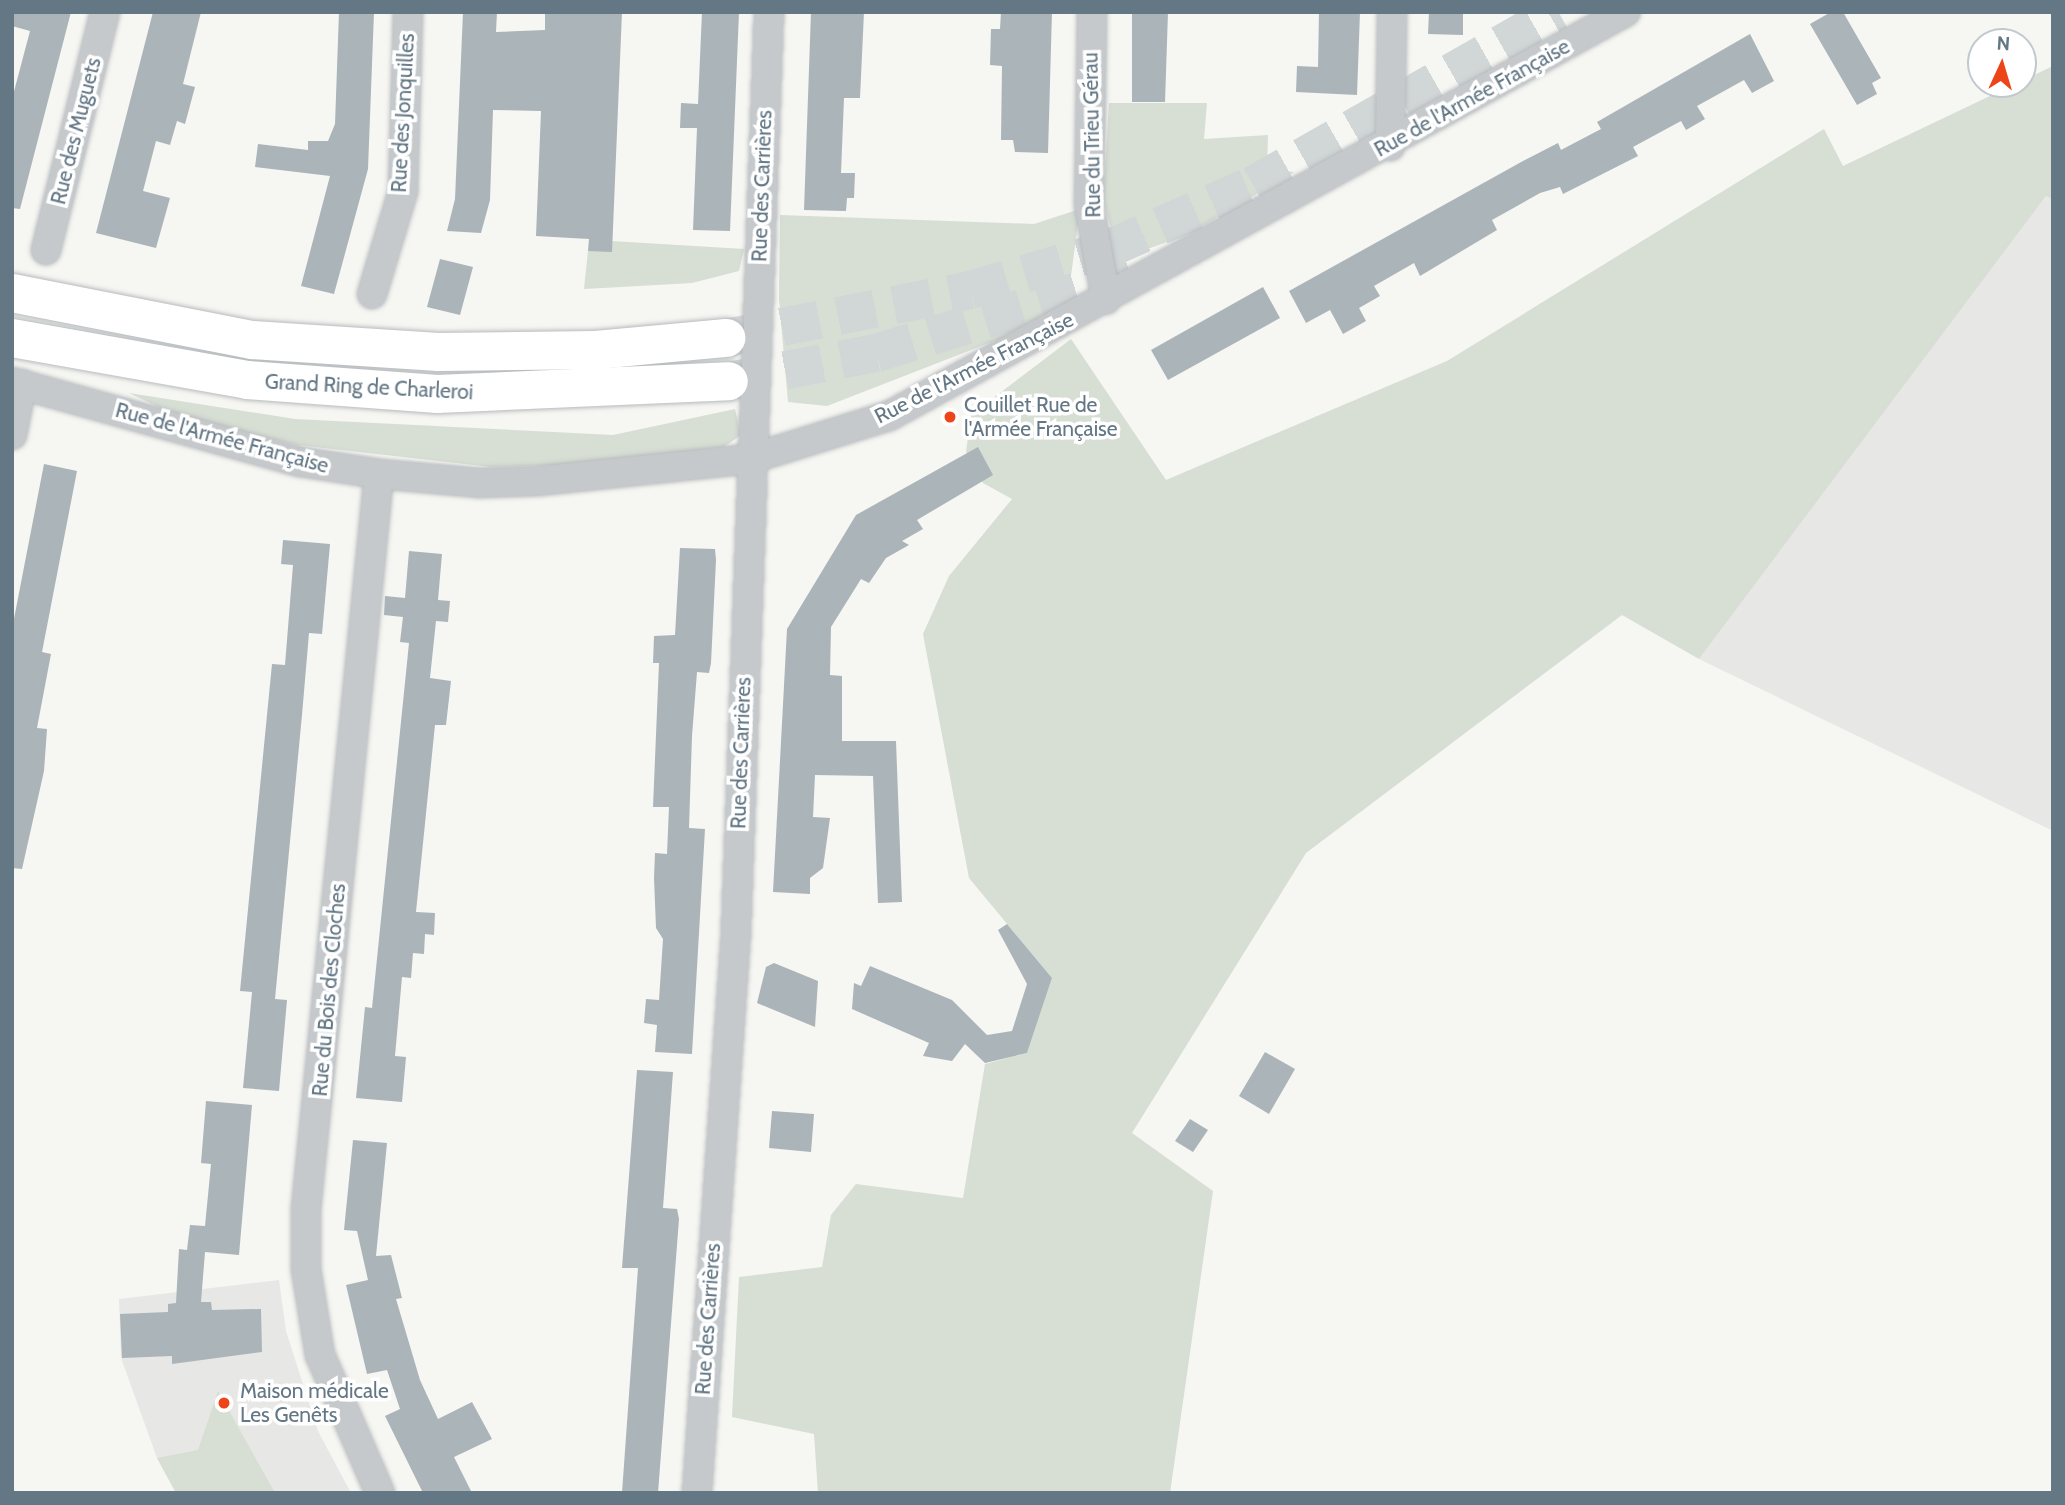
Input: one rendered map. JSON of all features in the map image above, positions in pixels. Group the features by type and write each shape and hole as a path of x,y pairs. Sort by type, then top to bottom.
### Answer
{"highway":[{"name":"Grand Ring de Charleroi","path":"12,293 252,340 439,352 596,350 726,338"},
{"name":"Grand Ring de Charleroi","path":"12,338 247,380 437,394 729,381"}],"street":[{"name":"Rue des Muguets","path":"46,250 105,12"},
{"name":"Rue des Jonquilles","path":"372,294 402,191 408,12"},
{"name":"Rue des Carrières","path":"697,1493 736,932 750,458 769,12"},
{"name":"Rue du Trieu Gérau","path":"1092,12 1089,204 1106,299"},
{"path":"1390,146 1392,12"},
{"name":"Rue de l'Armée Française","path":"17,383 301,463 379,474 525,482 750,458 889,416 1390,146 1625,12"},
{"path":"12,435 17,383"},
{"name":"Rue du Bois des Cloches","path":"379,474 306,1209 306,1269 320,1355 380,1493"}],"shaded area":[{"path":"2053,66 2053,199 2046,196 1699,659 1622,615 1306,853 1132,1133 1213,1191 1170,1493 818,1493 814,1434 732,1417 739,1277 822,1267 831,1215 856,1184 963,1198 985,1064 1027,1053 1052,978 969,878 923,634 949,576 1012,499 983,483 966,452 971,415 1071,339 1166,480 1447,361 1824,129 1843,166 1986,98 2037,98 2037,74"},
{"path":"1109,103 1207,103 1204,139 1268,135 1267,169 1294,172 1189,234 1120,259 1103,201"},
{"path":"2046,196 2053,199 2053,831 1699,659"},
{"path":"1080,209 1066,313 827,406 788,402 779,299 780,215 1034,224"},
{"path":"612,241 744,249 739,271 692,283 584,289 588,251"},
{"path":"129,393 295,419 613,435 735,409 741,435 724,447 607,464 491,467 297,445 175,415"},
{"name":"Maison médicale Les Genêts","path":"279,1280 286,1331 318,1431 351,1493 176,1493 157,1458 121,1358 119,1299"},
{"path":"218,1391 275,1493 176,1493 157,1458 198,1450"}],"building":[{"path":"12,12 71,12 20,209 12,208 12,99 30,31 12,26"},
{"path":"153,12 201,12 183,84 195,87 185,124 177,121 170,145 156,141 143,191 170,198 156,248 96,233"},
{"path":"339,12 374,12 368,169 334,294 301,286 330,176 255,167 258,144 308,150 308,141 328,141 335,124"},
{"path":"463,12 497,12 496,32 545,30 545,12 622,12 612,252 588,251 589,239 536,236 541,111 493,110 490,200 481,233 447,231 455,199"},
{"path":"702,12 739,12 730,231 693,230 697,128 680,128 681,103 698,104"},
{"path":"811,12 864,12 860,98 844,98 841,173 855,173 854,198 847,198 846,211 804,210"},
{"path":"1001,12 1052,12 1048,153 1015,152 1013,140 1001,140 1002,66 990,65 991,29 1000,29"},
{"path":"1132,12 1168,12 1165,102 1132,102"},
{"path":"1319,12 1360,12 1357,95 1296,92 1297,66 1318,67"},
{"path":"1429,12 1463,12 1463,35 1428,34"},
{"path":"1831,12 1843,12 1881,78 1872,83 1877,94 1857,105 1810,24"},
{"path":"1750,34 1774,81 1752,93 1744,80 1697,106 1705,119 1686,130 1681,121 1633,147 1638,156 1563,194 1560,187 1540,193 1492,220 1497,230 1420,276 1414,263 1374,286 1380,296 1359,308 1366,321 1343,334 1330,310 1306,323 1289,291 1523,161 1558,143 1561,150 1601,129 1597,122"},
{"path":"440,259 473,267 460,315 427,307"},
{"path":"1263,287 1280,318 1168,380 1151,350"},
{"path":"978,447 993,475 917,520 923,529 902,541 909,545 886,558 869,583 861,579 831,627 830,675 842,676 842,741 896,741 902,902 878,903 873,776 815,775 813,817 830,818 823,868 810,878 810,894 773,892 787,629 856,515"},
{"path":"44,464 77,471 42,652 51,654 37,728 47,729 44,771 22,869 12,868 12,629"},
{"path":"283,540 330,544 322,634 309,633 275,999 287,1000 279,1091 243,1088 252,992 240,991 272,664 285,665 293,565 281,564"},
{"path":"680,548 715,549 716,560 711,663 709,673 697,672 692,736 689,828 705,829 692,1054 655,1052 657,1025 644,1023 646,999 659,1000 663,939 656,928 655,853 667,854 669,807 653,807 659,663 653,663 654,636 675,635"},
{"path":"409,551 442,554 438,600 450,601 448,622 436,621 430,678 451,681 446,725 435,725 416,912 435,913 434,935 425,934 424,954 413,953 411,978 402,977 395,1056 406,1057 402,1102 356,1098 365,1007 372,1008 409,643 400,642 403,617 384,615 385,596 405,598"},
{"path":"1007,924 1052,978 1027,1053 985,1063 965,1044 952,1061 923,1056 929,1043 852,1009 854,983 861,986 870,966 952,1000 987,1035 1012,1031 1027,984 998,930"},
{"path":"774,963 818,981 815,1027 757,1003 766,967"},
{"path":"1265,1052 1295,1069 1269,1114 1239,1096"},
{"path":"637,1070 673,1072 663,1208 677,1209 679,1219 658,1493 622,1493 638,1268 622,1268"},
{"path":"206,1101 252,1105 239,1255 205,1252 201,1302 211,1302 212,1310 261,1309 262,1352 172,1364 172,1356 122,1358 120,1314 168,1312 168,1304 176,1303 179,1249 187,1250 190,1225 205,1226 211,1164 201,1163"},
{"path":"772,1111 814,1114 811,1152 769,1148"},
{"path":"1190,1119 1208,1130 1193,1152 1175,1141"},
{"path":"353,1140 387,1143 376,1256 391,1255 402,1298 396,1299 420,1380 438,1419 472,1402 492,1439 454,1457 472,1493 423,1493 385,1416 400,1409 387,1370 367,1374 346,1285 368,1280 357,1231 344,1230"}],"tunnel":[{"path":"726,338 970,290 1108,249 1253,185 1558,12"},
{"path":"729,381 876,353 1139,272"}],"place":[{"name":"Couillet Rue de l'Armée Française","path":"950,417"},
{"name":"Maison médicale Les Genêts","path":"224,1403"}]}
